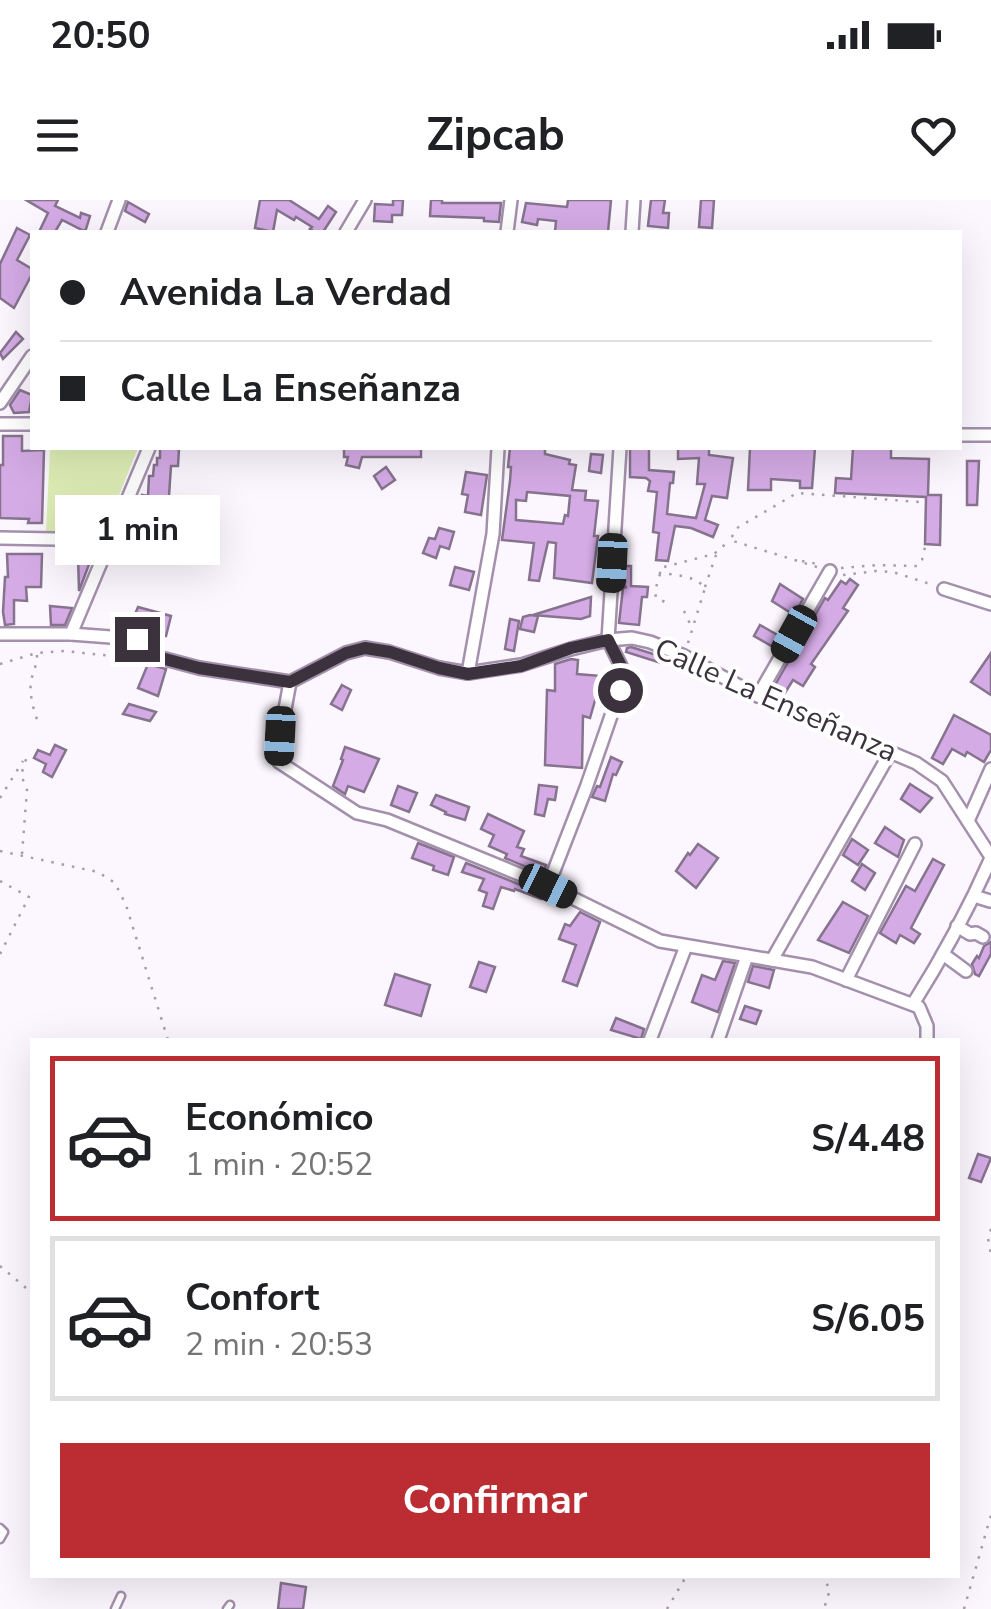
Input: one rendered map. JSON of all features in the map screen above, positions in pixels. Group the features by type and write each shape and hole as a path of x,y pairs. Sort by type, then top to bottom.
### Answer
{"street":[{"path":"108,230 119,200"},
{"path":"347,230 365,200"},
{"path":"507,230 510,200"},
{"path":"632,230 634,200"},
{"path":"0,403 30,359"},
{"path":"0,424 30,424"},
{"path":"962,435 991,435"},
{"path":"71,634 148,450"},
{"path":"468,674 492,534 498,450"},
{"path":"548,886 620,690 621,666 608,640 620,450"},
{"path":"0,538 110,540"},
{"path":"758,696 831,568"},
{"path":"944,588 991,604"},
{"path":"0,634 137,639 146,654 199,668 290,682 278,762 357,813 387,820 548,886 660,941 812,967 913,1004 919,1007 927,1038"},
{"name":"Calle La Enseñanza","path":"290,682 346,653 365,648 468,674 521,666 608,640 632,638 650,642 758,696 916,763 942,780 991,857"},
{"path":"772,960 890,752"},
{"path":"968,821 991,769"},
{"path":"846,980 915,844"},
{"path":"913,1004 974,896 991,857"},
{"path":"974,896 990,901"},
{"path":"957,926 983,937"},
{"path":"651,1038 686,946"},
{"path":"943,954 966,971"},
{"path":"719,1038 747,956"}],"lane":[{"path":"0,1528 4,1532 0,1539"},
{"path":"114,1609 122,1596"}],"path":[{"path":"665,602 656,598 660,568 714,554 737,528 798,493 920,502"},
{"path":"730,540 831,568 918,566 925,546"},
{"path":"684,656 717,551"},
{"path":"791,559 831,568 844,576 893,572 944,588"},
{"path":"660,573 684,576 701,582 704,588"},
{"path":"684,610 692,627"},
{"path":"0,665 37,654 64,652 137,658 146,654"},
{"path":"37,654 31,682 39,725"},
{"path":"0,798 28,753 21,775 27,790 22,854"},
{"path":"0,850 98,872 115,883 126,905 167,1038"},
{"path":"0,881 29,897 0,954"},
{"path":"991,1229 991,1255"},
{"path":"0,1266 30,1291"},
{"path":"964,1609 991,1515"},
{"path":"666,1609 684,1578"},
{"path":"823,1578 830,1589 824,1609"}],"green space":[{"path":"50,450 137,450 105,530 46,531"}],"building":[{"path":"26,200 58,200 55,206 80,218 81,213 90,216 85,230 62,220 56,230 40,230 48,213"},
{"path":"260,200 289,200 319,219 328,206 336,212 324,230 312,230 296,217 294,220 277,210 273,230 255,228"},
{"path":"393,200 403,200 402,215 392,215 392,222 374,221 375,204 393,205"},
{"path":"431,200 501,203 499,222 430,216"},
{"path":"568,200 611,200 608,230 555,230 556,221 538,219 537,225 522,222 526,203 567,207"},
{"path":"651,200 665,200 663,213 669,213 668,228 648,226"},
{"path":"701,200 714,200 712,228 699,227"},
{"path":"128,202 149,214 145,222 125,211"},
{"path":"17,228 30,235 17,260 30,268 30,278 14,308 0,298 0,264"},
{"path":"16,332 23,339 3,359 0,353"},
{"path":"20,390 30,394 29,412 14,413 10,405"},
{"path":"3,436 22,436 22,451 44,450 42,523 0,518"},
{"path":"160,450 179,450 178,466 171,466 169,496 187,497 176,550 166,548 167,544 123,549 124,533 147,534 148,508 141,507 142,495 148,496 149,476 153,476 154,465"},
{"path":"344,450 421,450 421,457 362,457 359,468 346,465 348,457 344,457"},
{"path":"510,450 545,450 545,454 576,465 572,490 586,491 585,500 598,501 592,583 554,578 556,543 548,542 539,581 529,580 534,543 502,540","holes":["527,492 570,496 568,516 565,515 563,524 516,520 516,500 526,501"]},
{"path":"630,450 649,450 649,470 674,472 667,514 696,518 705,484 697,484 699,458 678,459 678,450 709,450 709,455 733,458 727,498 712,496 705,520 718,525 713,537 675,526 668,561 656,560 659,533 653,532 657,492 648,491 650,481 646,478 630,477"},
{"path":"750,450 815,450 812,488 800,488 800,481 771,479 771,490 748,490"},
{"path":"853,450 891,450 891,458 929,459 928,495 941,495 940,545 925,544 926,497 835,493 836,478 851,479"},
{"path":"591,454 603,455 601,473 589,471"},
{"path":"967,461 979,461 977,505 967,505"},
{"path":"386,467 395,480 382,489 374,476"},
{"path":"466,472 487,475 481,515 465,512 468,495 462,494"},
{"path":"439,528 454,532 449,549 440,546 436,558 423,553 429,538 435,539"},
{"path":"78,551 94,551 79,591 78,556"},
{"path":"7,554 42,554 41,587 26,587 27,601 14,600 14,624 5,625 3,612"},
{"path":"622,566 631,566 631,586 648,587 647,597 642,597 639,625 619,623 623,588 627,587 621,586"},
{"path":"455,567 474,572 469,590 450,585"},
{"path":"850,579 858,585 843,608 848,611 811,664 815,667 803,686 793,680 783,696 771,692 825,598 828,600 841,581 846,584"},
{"path":"780,584 803,599 794,615 772,601"},
{"path":"591,597 590,616 581,619 533,615"},
{"path":"50,606 72,608 65,625 51,625"},
{"path":"138,607 171,616 166,636 147,631 148,624 131,624"},
{"path":"538,616 534,632 520,629 523,617"},
{"path":"510,619 519,621 514,651 505,649"},
{"path":"760,625 781,637 775,648 754,636"},
{"path":"631,647 663,657 661,663 626,652"},
{"path":"991,653 991,695 971,682"},
{"path":"578,660 577,674 602,676 590,718 583,716 582,768 545,765 547,690 555,691 555,664"},
{"path":"148,664 166,669 158,696 138,688"},
{"path":"342,685 351,690 342,710 331,704"},
{"path":"129,704 156,712 150,721 123,714"},
{"path":"954,715 991,735 991,750 984,762 952,749 943,764 932,758"},
{"path":"55,745 66,750 52,777 43,772 46,764 34,758 38,750 50,755"},
{"path":"345,747 379,759 364,792 348,786 345,794 333,786"},
{"path":"611,757 622,762 613,774 605,801 592,797"},
{"path":"910,784 932,798 920,812 901,799"},
{"path":"539,785 557,787 555,800 548,799 544,816 535,814"},
{"path":"398,786 417,793 409,812 391,805"},
{"path":"436,795 469,807 465,820 431,805"},
{"path":"488,814 524,831 517,847 524,849 521,856 546,865 543,874 505,858 507,854 489,846 494,835 481,829"},
{"path":"885,827 904,840 898,857 875,843"},
{"path":"852,839 868,850 858,865 843,855"},
{"path":"418,843 454,857 448,875 412,858"},
{"path":"698,844 718,858 696,888 676,871"},
{"path":"933,859 944,865 911,928 920,934 914,943 900,935 896,943 880,933 906,886 915,891"},
{"path":"466,863 543,894 541,899 501,887 493,909 483,906 487,893 479,890 484,879 462,872"},
{"path":"862,864 875,873 865,890 852,881"},
{"path":"843,902 868,916 849,953 818,940"},
{"path":"580,912 600,922 577,986 563,981 576,945 559,939 565,924 570,926"},
{"path":"991,942 991,954 979,976 972,964"},
{"path":"723,961 735,963 718,1012 692,1002 702,975 715,980"},
{"path":"479,962 495,967 486,992 470,987"},
{"path":"753,966 774,970 769,988 748,982"},
{"path":"395,974 430,985 421,1016 385,1005"},
{"path":"745,1006 761,1011 756,1024 740,1019"},
{"path":"616,1018 644,1029 641,1038 611,1030"},
{"path":"978,1154 991,1158 981,1182 969,1178"},
{"path":"281,1583 306,1587 303,1609 278,1609"}],"route":[{"path":"137,639 146,654 199,668 290,682 346,653 365,648 468,674 521,666 608,640 621,666 620,690"}]}
